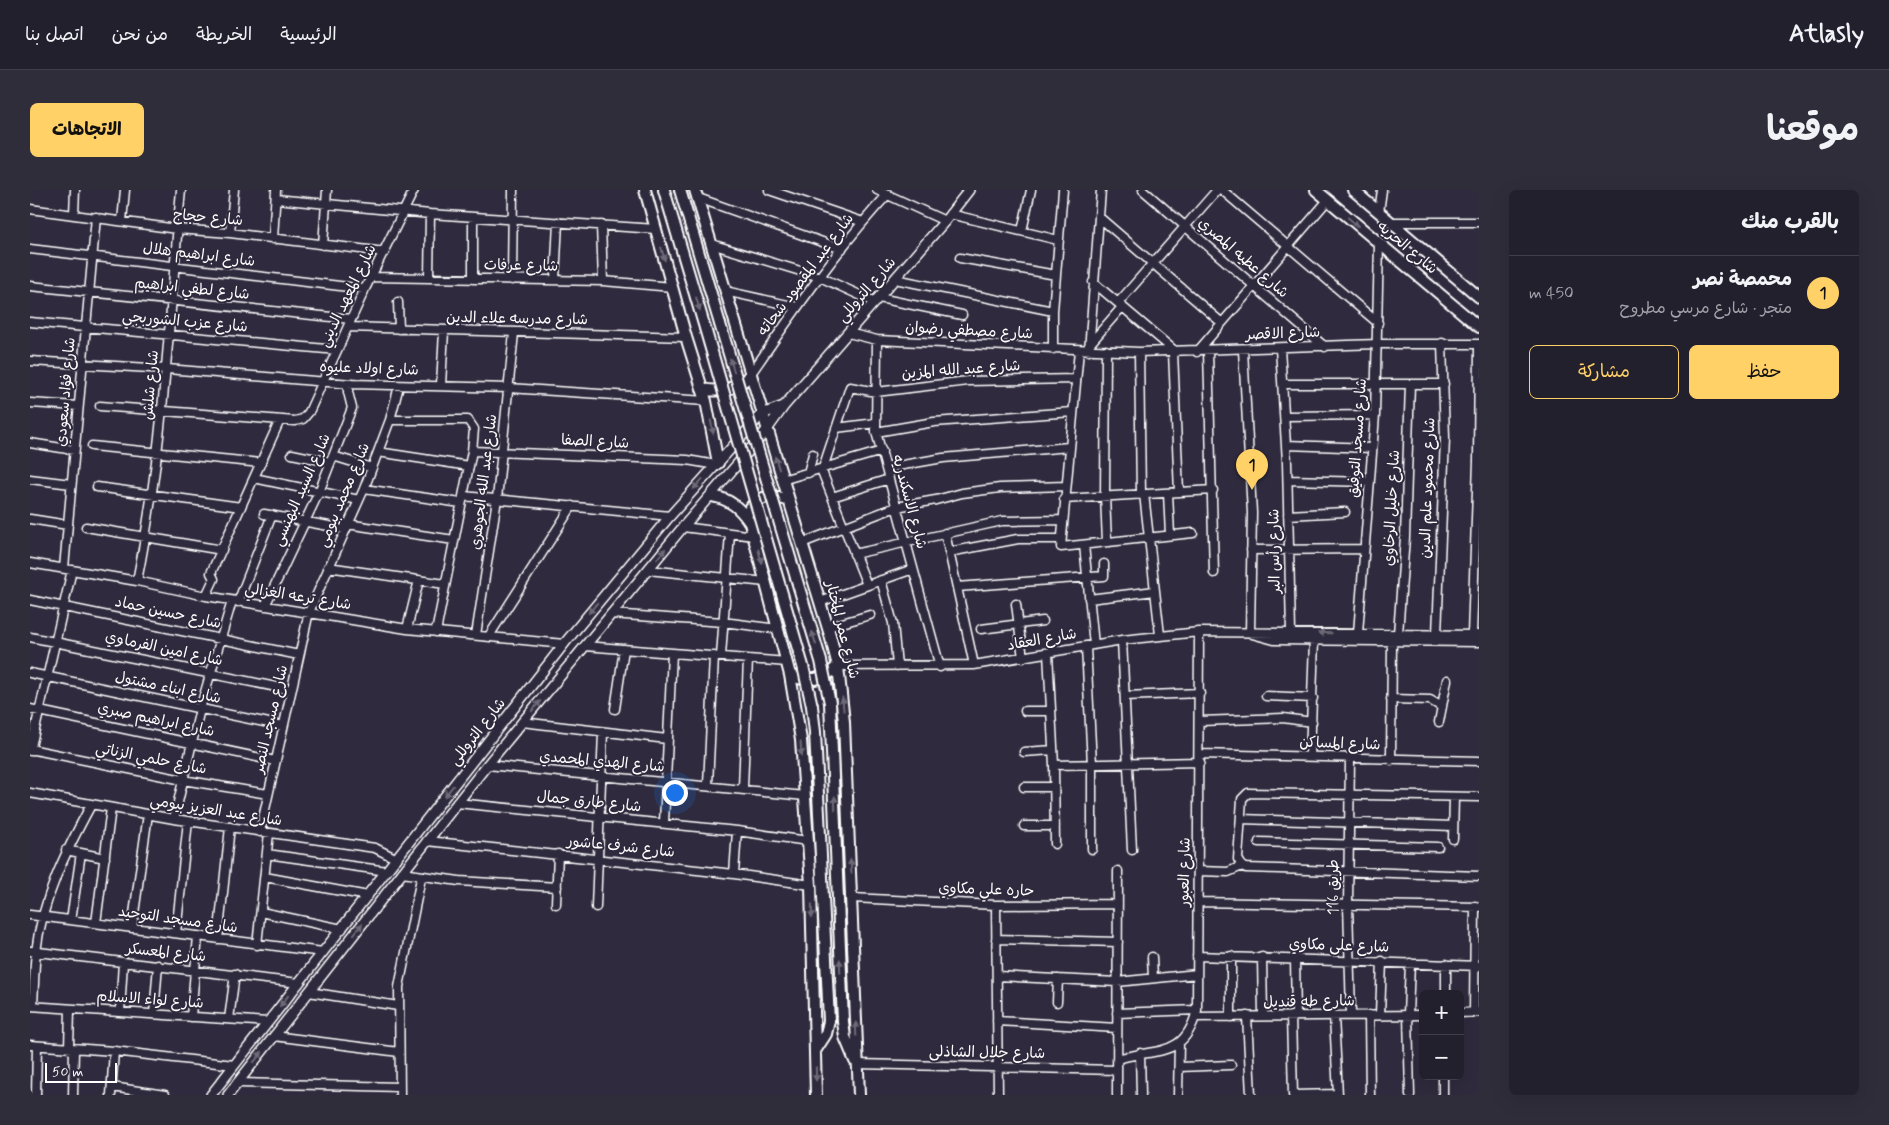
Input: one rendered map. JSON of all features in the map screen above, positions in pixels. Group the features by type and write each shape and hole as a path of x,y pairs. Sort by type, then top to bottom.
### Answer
{"main road":[{"path":"645,190 706,401 717,464"},
{"path":"664,190 803,666 812,706 815,732 829,1021 826,1034 815,1050"},
{"path":"680,190 821,661 830,703 843,1022 850,1051 857,1064"},
{"name":"شارع الحريه","path":"1316,190 1479,327"},
{"name":"شارع الحريه","path":"1353,190 1479,297"},
{"name":"شارع عمر المختار","path":"696,194 766,431 828,627 838,666 844,713 859,1095"},
{"path":"702,389 717,391 732,388 750,375"},
{"path":"712,496 731,502 746,516 754,536 790,675 801,740 811,885 816,1095"},
{"path":"746,516 749,508 763,497 781,497 789,502"},
{"path":"790,675 804,680 819,678 838,666"}],"street":[{"path":"74,214 75,190"},
{"path":"122,221 125,190"},
{"name":"شارع شلش","path":"137,581 146,537 163,411 181,190"},
{"path":"230,233 234,190"},
{"path":"273,238 276,190"},
{"path":"323,245 327,190"},
{"name":"شارع المعهد الديني","path":"280,420 295,421 306,416 365,289 385,252 414,190"},
{"path":"512,280 513,190"},
{"path":"769,190 863,222"},
{"path":"877,190 948,218 1022,231 1058,240"},
{"name":"شارع التروللي","path":"228,1095 522,722 766,431 784,406 948,218 970,190"},
{"path":"1022,231 1031,190"},
{"path":"1053,349 1053,311 1063,190"},
{"path":"1089,348 1092,282 1101,190"},
{"name":"شارع عطيه المصري","path":"1143,190 1325,347"},
{"path":"1089,348 1153,263 1217,190"},
{"path":"1222,190 1378,322"},
{"path":"1379,212 1382,190"},
{"path":"696,194 842,249"},
{"name":"شارع عبد المقصود شحاته","path":"750,375 797,307 863,222 888,194"},
{"path":"276,199 430,214 656,229"},
{"path":"1197,352 1328,200"},
{"name":"شارع حجاج","path":"30,209 177,230 230,233 385,252"},
{"path":"429,278 430,214"},
{"path":"473,217 473,279"},
{"path":"1099,217 1222,323"},
{"name":"شارع فؤاد سعودي","path":"30,749 56,641 68,569 68,525 96,218"},
{"path":"555,280 558,222"},
{"path":"1390,222 1479,222"},
{"path":"601,225 602,281"},
{"path":"711,244 820,277 877,300 962,315"},
{"name":"شارع مسجد التوفيق","path":"1358,633 1375,415 1379,244"},
{"name":"شارع ابراهيم هلال","path":"30,250 365,289"},
{"path":"960,258 1056,275"},
{"name":"شارع عرفات","path":"371,277 602,281 672,287"},
{"path":"895,279 1053,311"},
{"path":"1092,282 1174,352 1179,492"},
{"name":"شارع لطفي ابراهيم","path":"30,286 351,319"},
{"path":"725,291 797,307"},
{"path":"398,302 399,329"},
{"name":"شارع عزب الشوربجي","path":"30,322 337,350"},
{"name":"شارع مدرسه علاء الدين","path":"348,327 686,337"},
{"path":"440,386 444,331"},
{"name":"شارع عبد الله الجوهري","path":"476,635 497,499 514,332"},
{"name":"شارع مصطفي رضوان","path":"848,333 876,340 1079,350 1089,348"},
{"name":"شارع الاسكندريه","path":"876,340 876,432 940,667"},
{"name":"شارع محمود علم الدين","path":"1437,634 1445,438 1442,343"},
{"name":"شارع الاقصر","path":"1089,348 1139,352 1197,352 1378,344 1479,344"},
{"path":"1475,635 1479,344"},
{"name":"شارع رأس البر","path":"1280,348 1288,480 1291,632"},
{"path":"1061,543 1079,350"},
{"path":"1106,350 1104,496 1108,542"},
{"path":"1243,350 1251,550 1250,633"},
{"path":"1208,351 1214,573"},
{"path":"1139,352 1143,494 1160,635"},
{"name":"شارع اولاد عليوه","path":"30,361 167,369 348,384 509,388 706,401"},
{"name":"شارع عبد الله المزين","path":"836,428 849,388 876,392 968,381 1076,379"},
{"name":"شارع السيد البهنسي","path":"265,606 319,492 352,408 348,384"},
{"path":"1283,384 1444,384"},
{"name":"شارع خليل الرخاوي","path":"1398,634 1406,520 1410,384"},
{"name":"شارع محمد بيومي","path":"309,612 364,489 390,420 399,386"},
{"path":"30,403 78,406"},
{"path":"100,406 280,420 211,573 214,579 206,596"},
{"name":"شارع التروللي","path":"211,1095 564,644 670,516 762,414 784,406"},
{"path":"876,432 934,422 1073,412"},
{"path":"1285,416 1375,415"},
{"path":"390,420 471,422 474,429 472,451 436,632"},
{"path":"867,585 822,469 836,428 876,423"},
{"path":"30,443 74,450"},
{"path":"1286,445 1372,448"},
{"path":"92,446 261,462"},
{"path":"886,468 943,458 1069,447"},
{"name":"شارع الصفا","path":"472,451 687,460 717,464"},
{"path":"782,480 882,451"},
{"path":"378,452 469,466"},
{"path":"292,454 332,459 372,468"},
{"path":"808,473 813,454"},
{"path":"30,478 72,484"},
{"path":"254,478 359,500"},
{"path":"832,497 889,480"},
{"path":"1288,480 1370,482"},
{"path":"802,543 896,507 962,493 1000,488 1066,486"},
{"path":"98,487 241,507"},
{"path":"364,489 462,500 497,499 670,516"},
{"path":"1064,499 1213,490"},
{"path":"1168,492 1170,535"},
{"path":"489,636 572,506"},
{"path":"1288,515 1345,512"},
{"path":"174,819 200,709 221,638 268,515 454,540"},
{"path":"30,519 68,525"},
{"path":"854,554 1002,521 1062,520"},
{"path":"86,528 222,550"},
{"path":"683,528 754,536"},
{"path":"708,785 717,656 724,622 730,533"},
{"path":"945,533 974,665"},
{"path":"949,552 1018,539 1084,544 1193,533"},
{"path":"1084,544 1089,599 1092,849"},
{"path":"1251,550 1364,549"},
{"name":"شارع ترعه الغزالي","path":"30,563 137,581 206,596 407,629 564,644"},
{"path":"957,587 1022,580 1105,576 1104,564"},
{"path":"328,567 445,584"},
{"path":"820,602 913,569"},
{"path":"648,570 766,582"},
{"path":"407,629 419,580"},
{"path":"881,580 893,623 897,666"},
{"path":"1089,599 1155,591"},
{"name":"شارع حسين حماد","path":"30,600 63,605 299,655"},
{"path":"1016,604 1023,658"},
{"name":"شارع مسجد النصر","path":"260,832 309,612"},
{"path":"611,614 724,622 778,629"},
{"path":"828,627 870,615"},
{"path":"981,629 1043,621"},
{"name":"شارع العقاد","path":"838,666 940,667 974,665 1122,640 1200,632 1475,635"},
{"name":"شارع العبور","path":"1179,1043 1186,1036 1196,1013 1200,632"},
{"name":"شارع العقاد","path":"1250,633 1267,640 1479,642"},
{"name":"شارع امين الفرماوي","path":"30,637 291,690"},
{"path":"1122,640 1130,763 1132,850"},
{"path":"1310,757 1314,640"},
{"path":"1391,760 1392,641"},
{"path":"585,646 786,662"},
{"path":"615,709 624,649"},
{"path":"664,823 664,781 672,653"},
{"path":"1048,654 1054,765 1055,844"},
{"path":"743,788 748,659"},
{"name":"شارع ابناء مشتول","path":"30,673 48,675 283,726"},
{"path":"1439,722 1447,680"},
{"path":"1125,696 1200,693"},
{"path":"1266,696 1312,698"},
{"path":"1391,699 1430,700 1442,707"},
{"name":"شارع ابراهيم صبري","path":"30,709 192,741 275,760"},
{"path":"1025,712 1051,711"},
{"path":"1200,721 1283,718 1312,722"},
{"path":"522,722 667,739"},
{"path":"596,907 603,732"},
{"path":"488,742 499,751"},
{"name":"شارع حلمي الزناتي","path":"30,749 183,780 268,794"},
{"path":"1024,752 1053,750"},
{"name":"شارع المساكن","path":"1054,765 1130,763 1200,758 1310,757 1479,762"},
{"name":"طريق 116","path":"1350,759 1348,822 1350,1016"},
{"name":"شارع الهدي المحمدي","path":"487,765 743,788 805,796"},
{"path":"1024,788 1054,787"},
{"name":"شارع عبد العزيز بيومي","path":"30,793 174,819 375,848 397,859"},
{"path":"1479,797 1248,793 1242,799 1238,859 1242,866 1246,868 1479,876"},
{"path":"1453,838 1454,797"},
{"name":"شارع طارق جمال","path":"457,803 664,823 808,841"},
{"path":"32,1006 33,952 43,916 66,850 91,805"},
{"path":"96,923 111,808"},
{"path":"132,928 148,814"},
{"path":"1241,819 1453,826"},
{"path":"176,933 188,821"},
{"path":"1024,826 1055,826"},
{"path":"218,939 230,827"},
{"path":"734,874 737,831"},
{"path":"257,945 269,833"},
{"name":"شارع شرف عاشور","path":"427,841 734,874 811,885"},
{"path":"1259,842 1438,847"},
{"path":"66,850 105,858"},
{"path":"71,920 81,853"},
{"path":"267,854 387,871"},
{"path":"556,904 558,854"},
{"path":"1198,871 1228,872 1242,866"},
{"path":"1116,1095 1118,871"},
{"path":"402,873 421,878 557,886"},
{"path":"265,877 368,896"},
{"path":"237,1083 400,1091 398,1006 402,969 421,878"},
{"name":"حاره علي مكاوي","path":"852,898 996,906 1118,904"},
{"path":"1198,902 1477,907 1476,1012"},
{"path":"996,906 998,1095"},
{"path":"261,912 342,929"},
{"name":"شارع مسجد التوحيد","path":"30,915 323,952"},
{"path":"192,1017 198,936"},
{"path":"996,940 1118,942"},
{"name":"شارع المعسكر","path":"33,952 158,965 299,983"},
{"name":"شارع على مكاوي","path":"1197,956 1382,961 1477,966"},
{"path":"1231,956 1231,1017"},
{"path":"1152,957 1153,978"},
{"path":"1262,957 1263,1016"},
{"path":"1296,958 1293,1095 1338,1094 1334,1016"},
{"path":"1380,1015 1382,961"},
{"path":"120,1012 123,962"},
{"path":"1410,963 1408,1015 1410,1095"},
{"path":"1446,964 1446,990"},
{"path":"154,1014 158,965"},
{"path":"229,1019 235,974"},
{"path":"997,976 1118,982 1197,974"},
{"path":"1057,1002 1058,979"},
{"path":"309,992 398,1006"},
{"name":"شارع لواء الاسلام","path":"32,1006 268,1022"},
{"path":"70,1009 73,1095"},
{"name":"شارع طه قنديل","path":"1117,1013 1196,1013 1231,1017 1419,1015"},
{"path":"1368,1015 1370,1095"},
{"path":"1247,1016 1251,1095"},
{"path":"997,1021 1117,1028"},
{"path":"274,1036 399,1052"},
{"path":"1117,1059 1168,1049 1179,1043 1178,1095"},
{"path":"36,1095 33,1045 114,1051 234,1065"},
{"path":"114,1051 112,1091 165,1095"},
{"path":"1140,1053 1141,1095"},
{"name":"شارع جلال الشاذلى","path":"857,1064 1117,1070"},
{"path":"1179,1067 1231,1065"},
{"path":"1443,1080 1443,1095"}],"place":[{"name":"محمصة نصر","path":"1252,490"}]}
